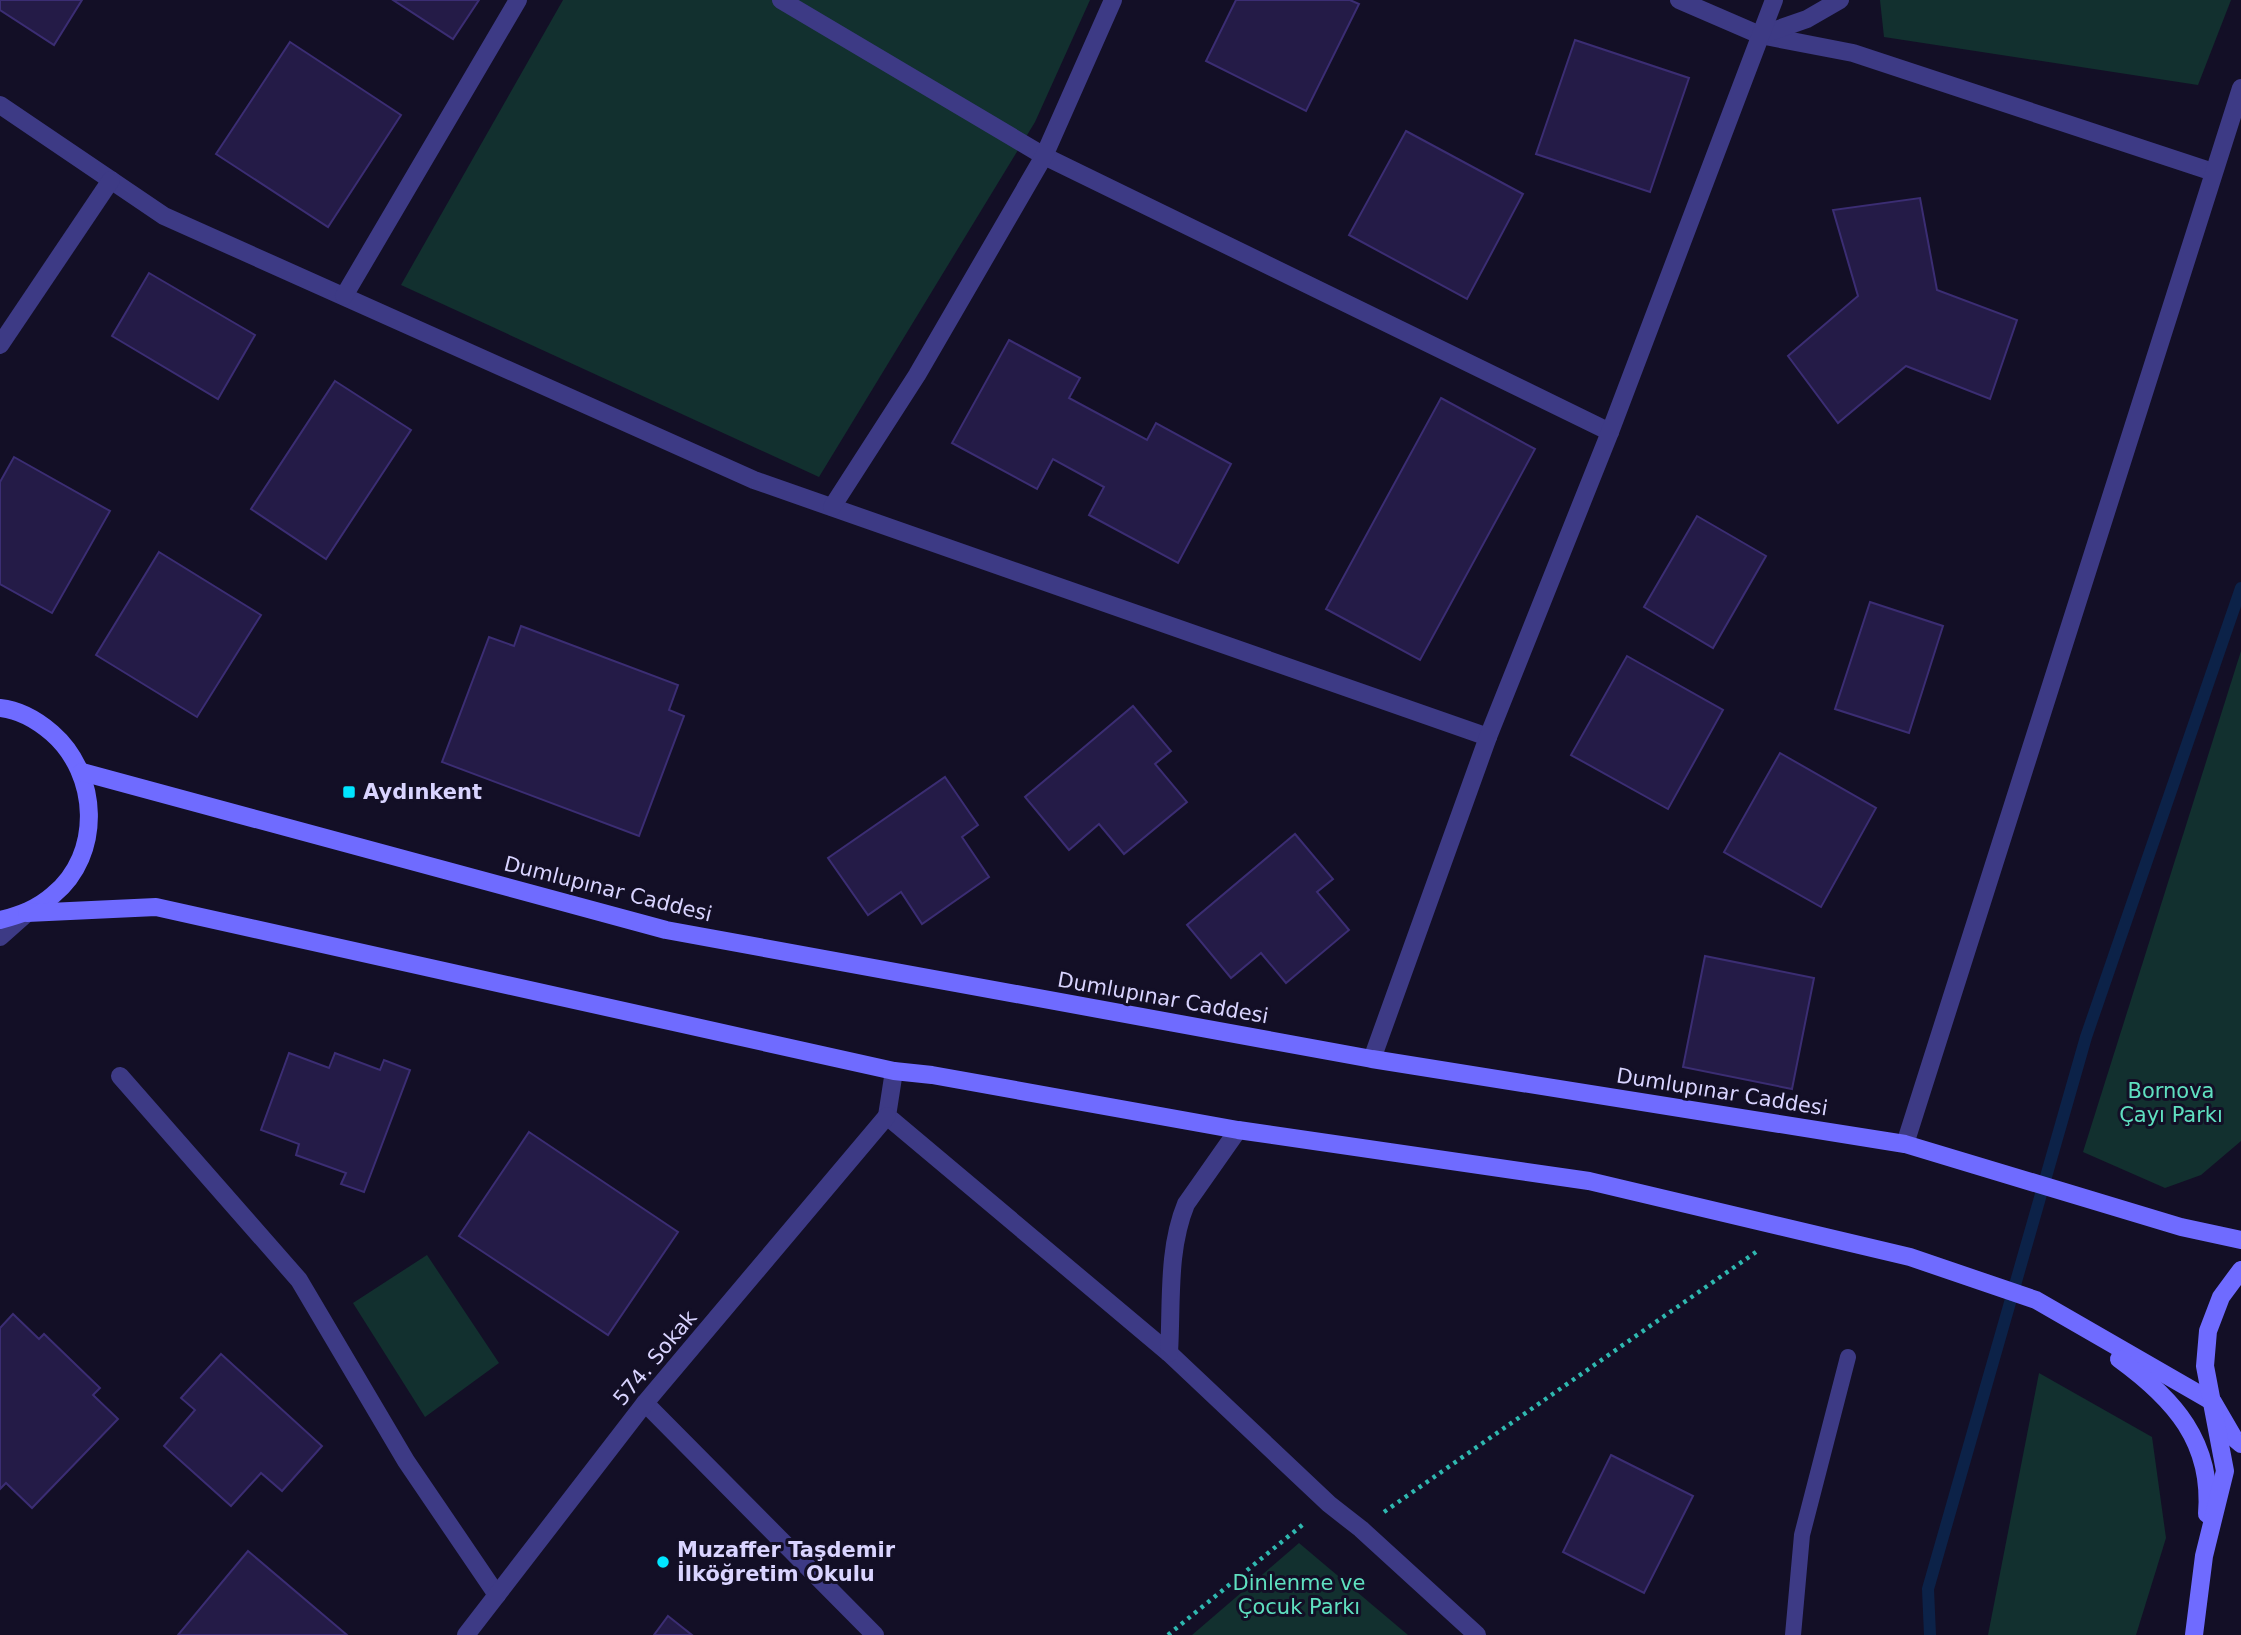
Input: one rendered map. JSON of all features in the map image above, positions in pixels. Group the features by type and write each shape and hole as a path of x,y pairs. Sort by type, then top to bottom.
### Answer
{"main road":[{"path":"0,708 40,722 64,744 82,772 89,804 88,838 75,869 55,894 27,913"},
{"name":"Dumlupınar Caddesi","path":"82,772 666,930 1372,1059 1905,1144 2181,1227 2241,1240"},
{"path":"0,920 27,913 156,908 894,1071 932,1075 1238,1130 1588,1181 1790,1228 1910,1257 2036,1300 2213,1402 2234,1438 2241,1444"},
{"path":"2204,1556 2225,1471 2205,1366 2208,1331 2221,1297 2241,1270"},
{"path":"2036,1300 2147,1380 2179,1413 2193,1435 2203,1461 2208,1499 2194,1635"}],"street":[{"path":"344,296 518,0"},
{"path":"782,0 1044,156 1610,432"},
{"path":"832,507 918,375 1044,156 1113,0"},
{"path":"1679,0 1760,35 1853,53 2213,172"},
{"path":"1372,1059 1488,737 1610,432 1774,0"},
{"path":"1760,35 1807,19 1840,0"},
{"path":"1905,1144 2241,88"},
{"path":"0,105 164,216 754,480 1488,737"},
{"path":"0,345 111,180"},
{"path":"0,937 27,913"},
{"path":"894,1071 887,1116 1169,1353 1329,1504 1361,1529 1477,1635"},
{"path":"120,1076 299,1280 406,1461 497,1595"},
{"name":"574. Sokak","path":"466,1635 645,1404 887,1116"},
{"path":"1169,1353 1174,1239 1181,1216 1186,1204 1238,1130"},
{"path":"645,1404 876,1635"}],"lane":[{"path":"1793,1635 1802,1535 1848,1357"}],"path":[{"path":"1361,1529 1790,1228"},
{"path":"1168,1635 1329,1504"}],"green space":[{"path":"563,0 1090,0 1035,122 819,477 401,285"},
{"path":"1880,0 2231,0 2198,85 1884,37"},
{"name":"Bornova Çayı Parkı","path":"2241,651 2241,1141 2201,1175 2165,1188 2083,1152"},
{"path":"427,1255 499,1363 425,1417 353,1303"},
{"path":"2039,1373 2152,1437 2166,1538 2136,1635 1988,1635"},
{"name":"Dinlenme ve Çocuk Parkı","path":"1299,1543 1408,1635 1192,1635"}],"building":[{"path":"0,0 82,0 54,45 0,10"},
{"path":"393,0 479,0 453,39"},
{"path":"1236,0 1350,0 1359,4 1306,111 1206,61"},
{"path":"1575,40 1689,78 1650,192 1536,154"},
{"path":"290,42 401,115 328,227 216,154"},
{"path":"1406,131 1523,194 1467,299 1349,235"},
{"path":"1920,198 1937,290 2017,320 1990,399 1906,366 1838,423 1788,356 1858,296 1833,210"},
{"path":"149,273 255,335 218,399 112,336"},
{"path":"1009,340 1080,378 1069,398 1147,440 1156,423 1231,464 1178,563 1089,515 1104,487 1053,459 1037,489 952,443"},
{"path":"335,381 411,430 326,559 251,509"},
{"path":"1441,398 1535,449 1420,660 1326,609"},
{"path":"14,457 110,511 52,613 0,584 0,482"},
{"path":"1697,516 1766,556 1713,648 1644,607"},
{"path":"159,552 261,615 197,717 96,655"},
{"path":"1870,602 1943,626 1909,733 1835,709"},
{"path":"521,626 678,685 669,710 684,716 639,836 442,762 489,637 514,646"},
{"path":"1627,656 1723,710 1668,809 1571,755"},
{"path":"1133,706 1171,751 1155,764 1187,802 1124,854 1099,824 1069,850 1025,797"},
{"path":"1780,753 1876,808 1821,907 1724,852"},
{"path":"945,777 978,825 962,837 989,877 922,924 901,892 868,915 828,858"},
{"path":"1295,834 1333,879 1317,892 1349,930 1286,983 1261,953 1231,978 1187,925"},
{"path":"1705,956 1814,978 1792,1089 1683,1067"},
{"path":"289,1053 329,1068 335,1053 380,1070 384,1060 410,1070 364,1192 341,1184 346,1173 296,1155 299,1144 261,1130"},
{"path":"529,1132 678,1232 608,1335 459,1236"},
{"path":"13,1314 39,1339 44,1334 100,1388 93,1395 118,1419 32,1508 6,1483 0,1489 0,1328"},
{"path":"221,1354 322,1446 282,1491 261,1473 231,1506 164,1446 195,1410 181,1398"},
{"path":"1611,1455 1693,1496 1644,1593 1563,1552"},
{"path":"248,1551 347,1635 178,1635"},
{"path":"668,1616 692,1635 654,1635"}],"waterway":[{"path":"1930,1635 1928,1589 2086,1037 2241,588"}],"place":[{"name":"Aydınkent","path":"349,792"},
{"name":"Muzaffer Taşdemir İlköğretim Okulu","path":"663,1562"}]}
